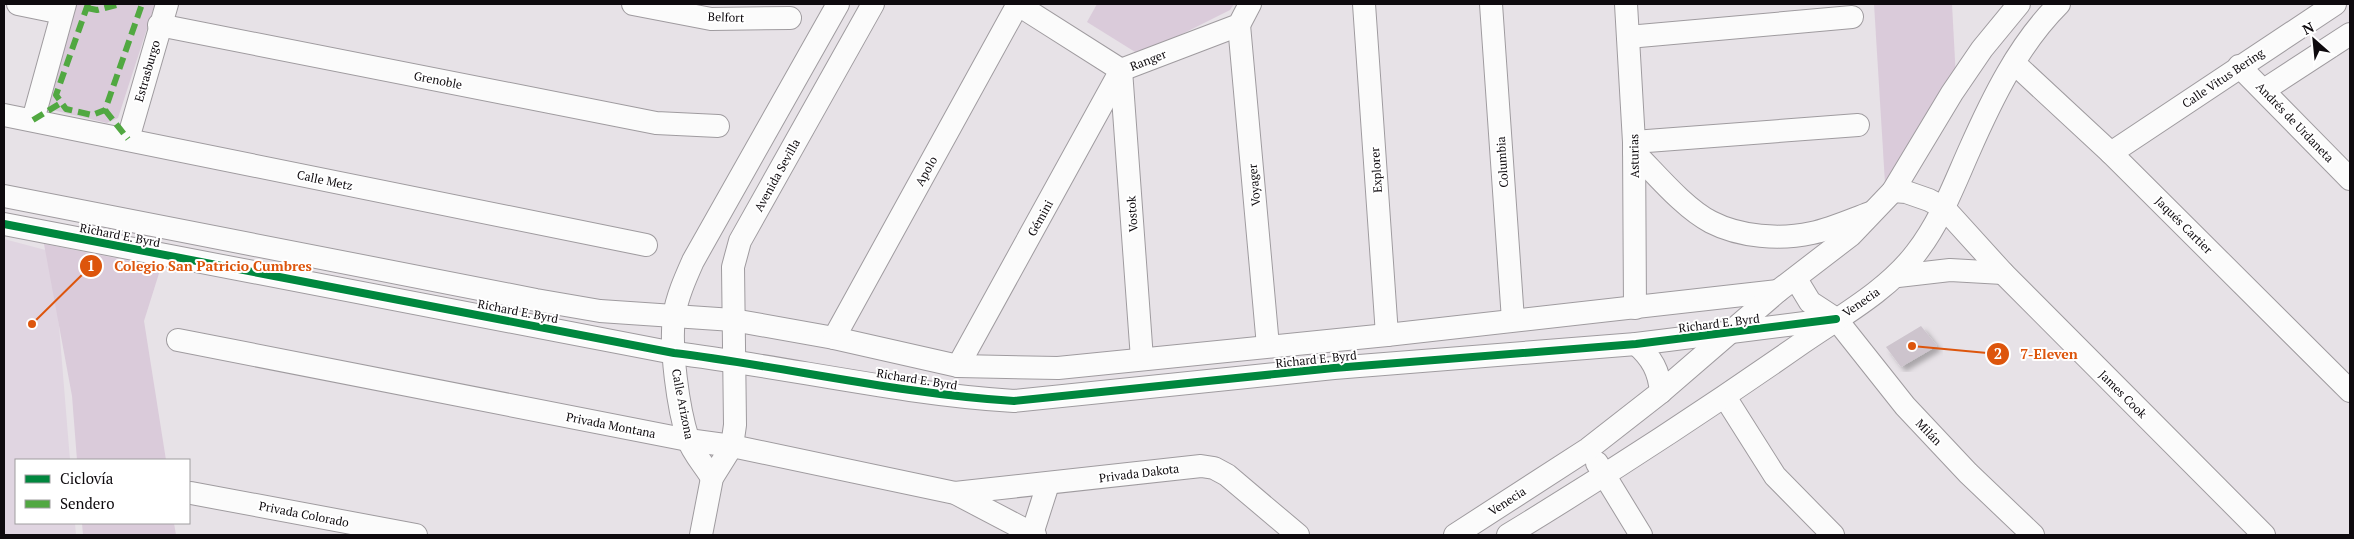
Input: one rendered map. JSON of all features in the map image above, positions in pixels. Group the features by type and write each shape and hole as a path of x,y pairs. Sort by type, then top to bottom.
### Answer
{"street":[{"path":"18,4 63,8 33,120"},
{"name":"Estrasburgo","path":"128,139 159,25 167,4"},
{"name":"Belfort","path":"633,4 711,18 790,18"},
{"path":"674,353 674,316 681,289 694,261 838,4"},
{"name":"Avenida Sevilla","path":"734,360 733,267 740,241 873,4"},
{"name":"Ranger","path":"1017,4 1122,70 1240,24"},
{"name":"Apolo","path":"834,338 1017,4"},
{"path":"1240,24 1250,4"},
{"name":"Explorer","path":"1364,4 1387,335"},
{"name":"Columbia","path":"1492,4 1513,320"},
{"name":"Asturias","path":"1626,4 1634,147 1635,308"},
{"name":"Venecia","path":"1461,534 1588,449 1661,392 1787,285 1851,235 1876,212 1892,191 1952,93 1982,49 2019,4"},
{"name":"Venecia","path":"1508,535 1605,476 1725,397 1898,276 1930,233 1944,208 1994,96 2031,35 2059,4"},
{"name":"Calle Vitus Bering","path":"2111,154 2239,66 2335,4"},
{"path":"1628,37 1852,17"},
{"name":"Voyager","path":"1240,24 1268,346"},
{"name":"Grenoble","path":"159,25 656,123 718,126"},
{"path":"2264,90 2350,34"},
{"name":"Jaqués Cartier","path":"2014,63 2111,154 2350,391"},
{"name":"Andrés de Urdaneta","path":"2239,66 2350,179"},
{"name":"Vostok","path":"1122,70 1142,359"},
{"name":"Gémini","path":"958,366 1122,70"},
{"name":"Calle Metz","path":"4,115 646,246"},
{"path":"1634,147 1858,126"},
{"path":"1634,147 1690,206 1711,222 1749,234 1780,237 1812,233 1876,212"},
{"path":"1892,191 1906,192 1929,200 1944,208"},
{"name":"Richard E. Byrd","path":"4,196 536,300 600,311 733,320 834,338 958,366 1058,368 1635,308 1787,285"},
{"name":"James Cook","path":"1944,208 2003,273 2264,535"},
{"name":"Richard E. Byrd","path":"4,224 674,353 734,360 962,398 1014,401 1334,368 1636,344 1836,319"},
{"path":"1898,276 1950,270 2003,273"},
{"name":"Milán","path":"1787,285 1836,319 1905,406 1968,473 2033,535"},
{"name":"Privada Montana","path":"178,340 688,440 732,446 956,492 1033,534"},
{"path":"1636,344 1648,355 1655,366 1661,392"},
{"name":"Calle Arizona","path":"674,353 679,396 688,440 712,478"},
{"path":"701,535 712,478 732,446 735,426 734,360"},
{"path":"1725,397 1774,476 1833,535"},
{"path":"1588,449 1641,535"},
{"name":"Privada Dakota","path":"956,492 1048,484 1201,466 1214,468 1227,475 1298,535"},
{"path":"1033,534 1048,484"},
{"name":"Privada Colorado","path":"191,493 416,535"}],"shaded area":[{"path":"77,4 155,4 118,118 107,123 44,108 48,86"},
{"path":"1097,4 1234,4 1230,10 1140,55 1087,22"},
{"path":"1874,4 1952,4 1956,79 1885,183"},
{"path":"4,239 53,252 70,459 15,459 15,524 75,524 76,535 4,535"},
{"path":"44,244 161,267 144,321 166,459 77,459 72,396"},
{"path":"82,524 174,524 176,535 83,535"}],"building":[{"path":"1921,326 1937,346 1901,367 1886,347"}],"marked path":[{"path":"88,4 56,95 66,109 92,115 105,110 142,4"},
{"path":"87,8 97,10 120,4"},
{"path":"33,120 61,103"},
{"path":"105,110 128,139"}],"cycle path":[{"path":"4,224 674,353 929,393 1014,401 1334,368 1636,344 1836,319"}],"place":[{"name":"Colegio San Patricio Cumbres","path":"32,324"},
{"name":"7-Eleven","path":"1912,346"}]}
